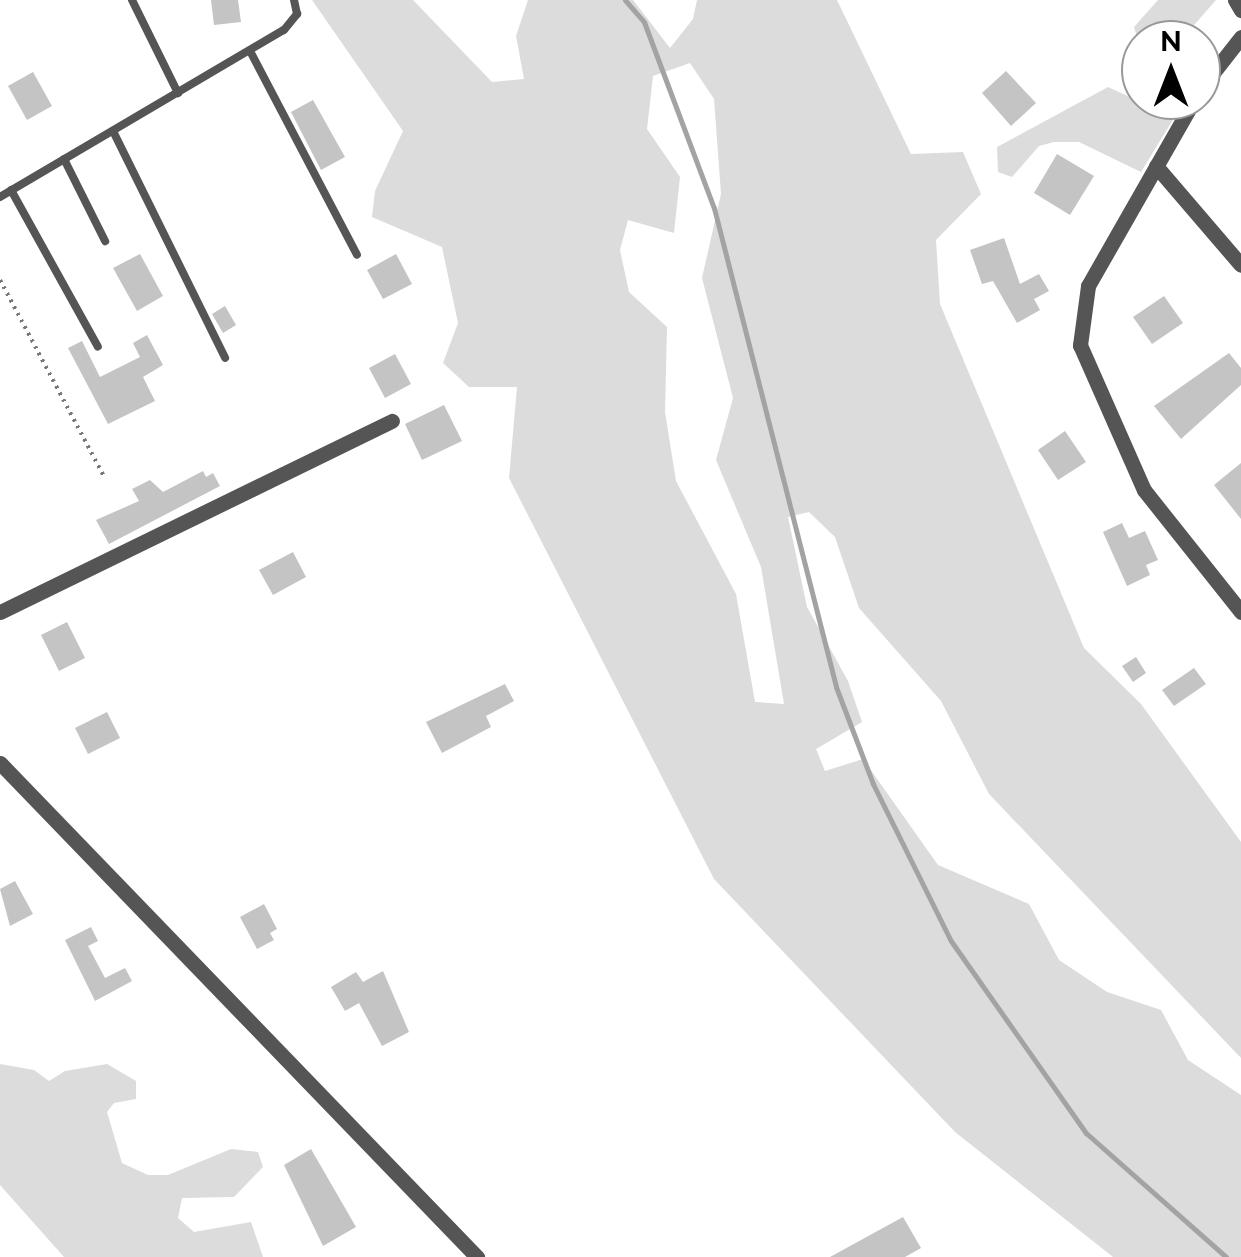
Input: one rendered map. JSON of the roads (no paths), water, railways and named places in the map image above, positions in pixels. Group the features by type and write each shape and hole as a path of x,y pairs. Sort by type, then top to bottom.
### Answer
{"street":[{"path":"1235,0 1241,10"},
{"path":"1221,62 1241,37"},
{"path":"1182,120 1088,286 1080,345 1144,490 1241,612"},
{"path":"1156,166 1241,265"},
{"path":"0,612 392,420"},
{"path":"0,764 477,1257"}],"lane":[{"path":"132,0 178,93"},
{"path":"0,197 250,51 293,22 294,0"},
{"path":"250,51 357,255"},
{"path":"113,131 224,358"},
{"path":"64,159 105,241"},
{"path":"11,190 98,346"}],"waterway":[{"path":"625,0 644,22 714,208 836,687 873,784 951,941 1086,1133 1226,1257"}]}
